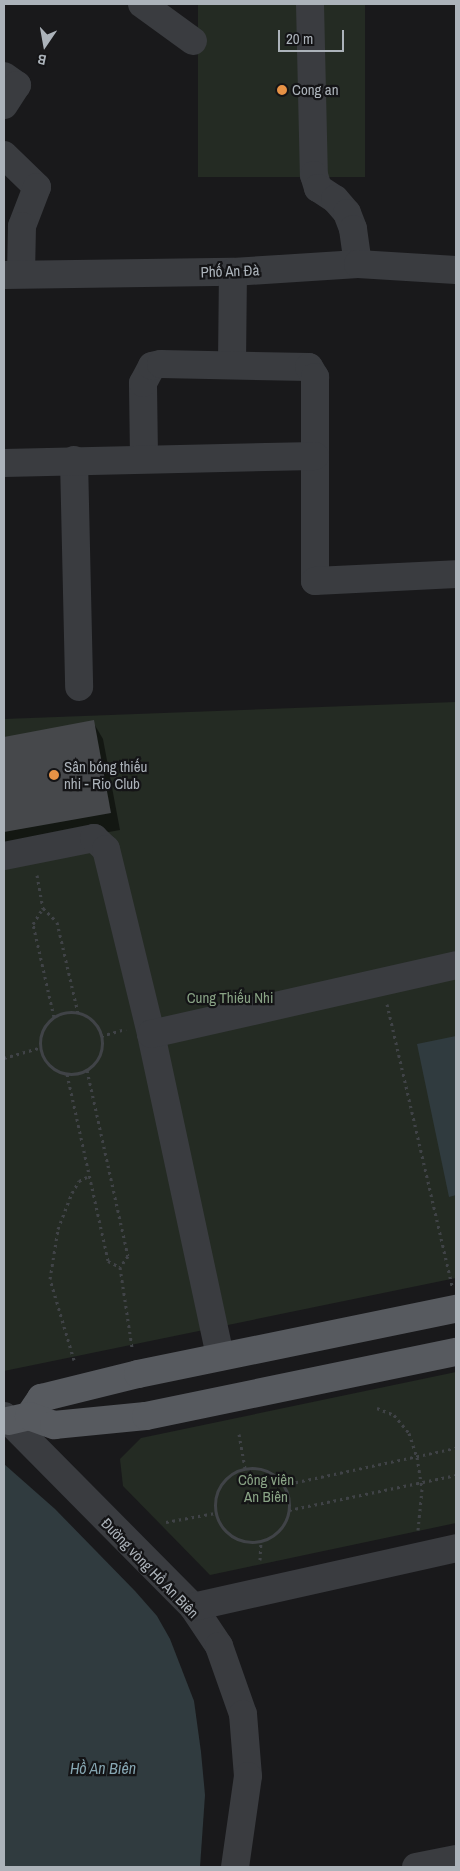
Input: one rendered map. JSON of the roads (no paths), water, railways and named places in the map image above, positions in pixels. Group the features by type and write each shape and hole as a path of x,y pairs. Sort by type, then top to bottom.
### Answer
{"main road":[{"path":"14,1418 41,1398 220,1357 456,1309"},
{"path":"14,1418 54,1425 146,1416 456,1352"}],"street":[{"path":"142,4 193,41"},
{"path":"310,4 314,175 318,188 335,200 347,213 353,229 358,264"},
{"path":"4,76 17,84 4,105"},
{"path":"4,155 36,188 22,226 12,274"},
{"name":"Phố An Đà","path":"12,274 233,272 358,264 456,270"},
{"path":"232,364 233,272"},
{"path":"144,457 143,383 152,366 301,364 314,371 315,581 456,574"},
{"path":"4,463 144,457 315,456"},
{"path":"74,460 79,687"},
{"path":"4,856 94,838 102,843 112,867 140,1031 220,1357"},
{"path":"140,1031 456,965"},
{"name":"Đường vòng Hồ An Biên","path":"14,1418 193,1607 219,1646 243,1714 248,1776 235,1867"},
{"path":"193,1607 456,1548"}],"water":[{"path":"456,1036 456,1195 449,1197 417,1044"},
{"name":"Hồ An Biên","path":"4,1464 55,1509 135,1591 157,1616 170,1639 194,1701 201,1752 205,1795 200,1867 4,1867"}],"place":[{"name":"Cong an","path":"282,90"},
{"name":"Sân bóng thiếu nhi - Rio Club","path":"54,775"}],"park label":[{"name":"Cung Thiếu Nhi","path":"230,998"},
{"name":"Công viên An Biên","path":"266,1488"}]}
